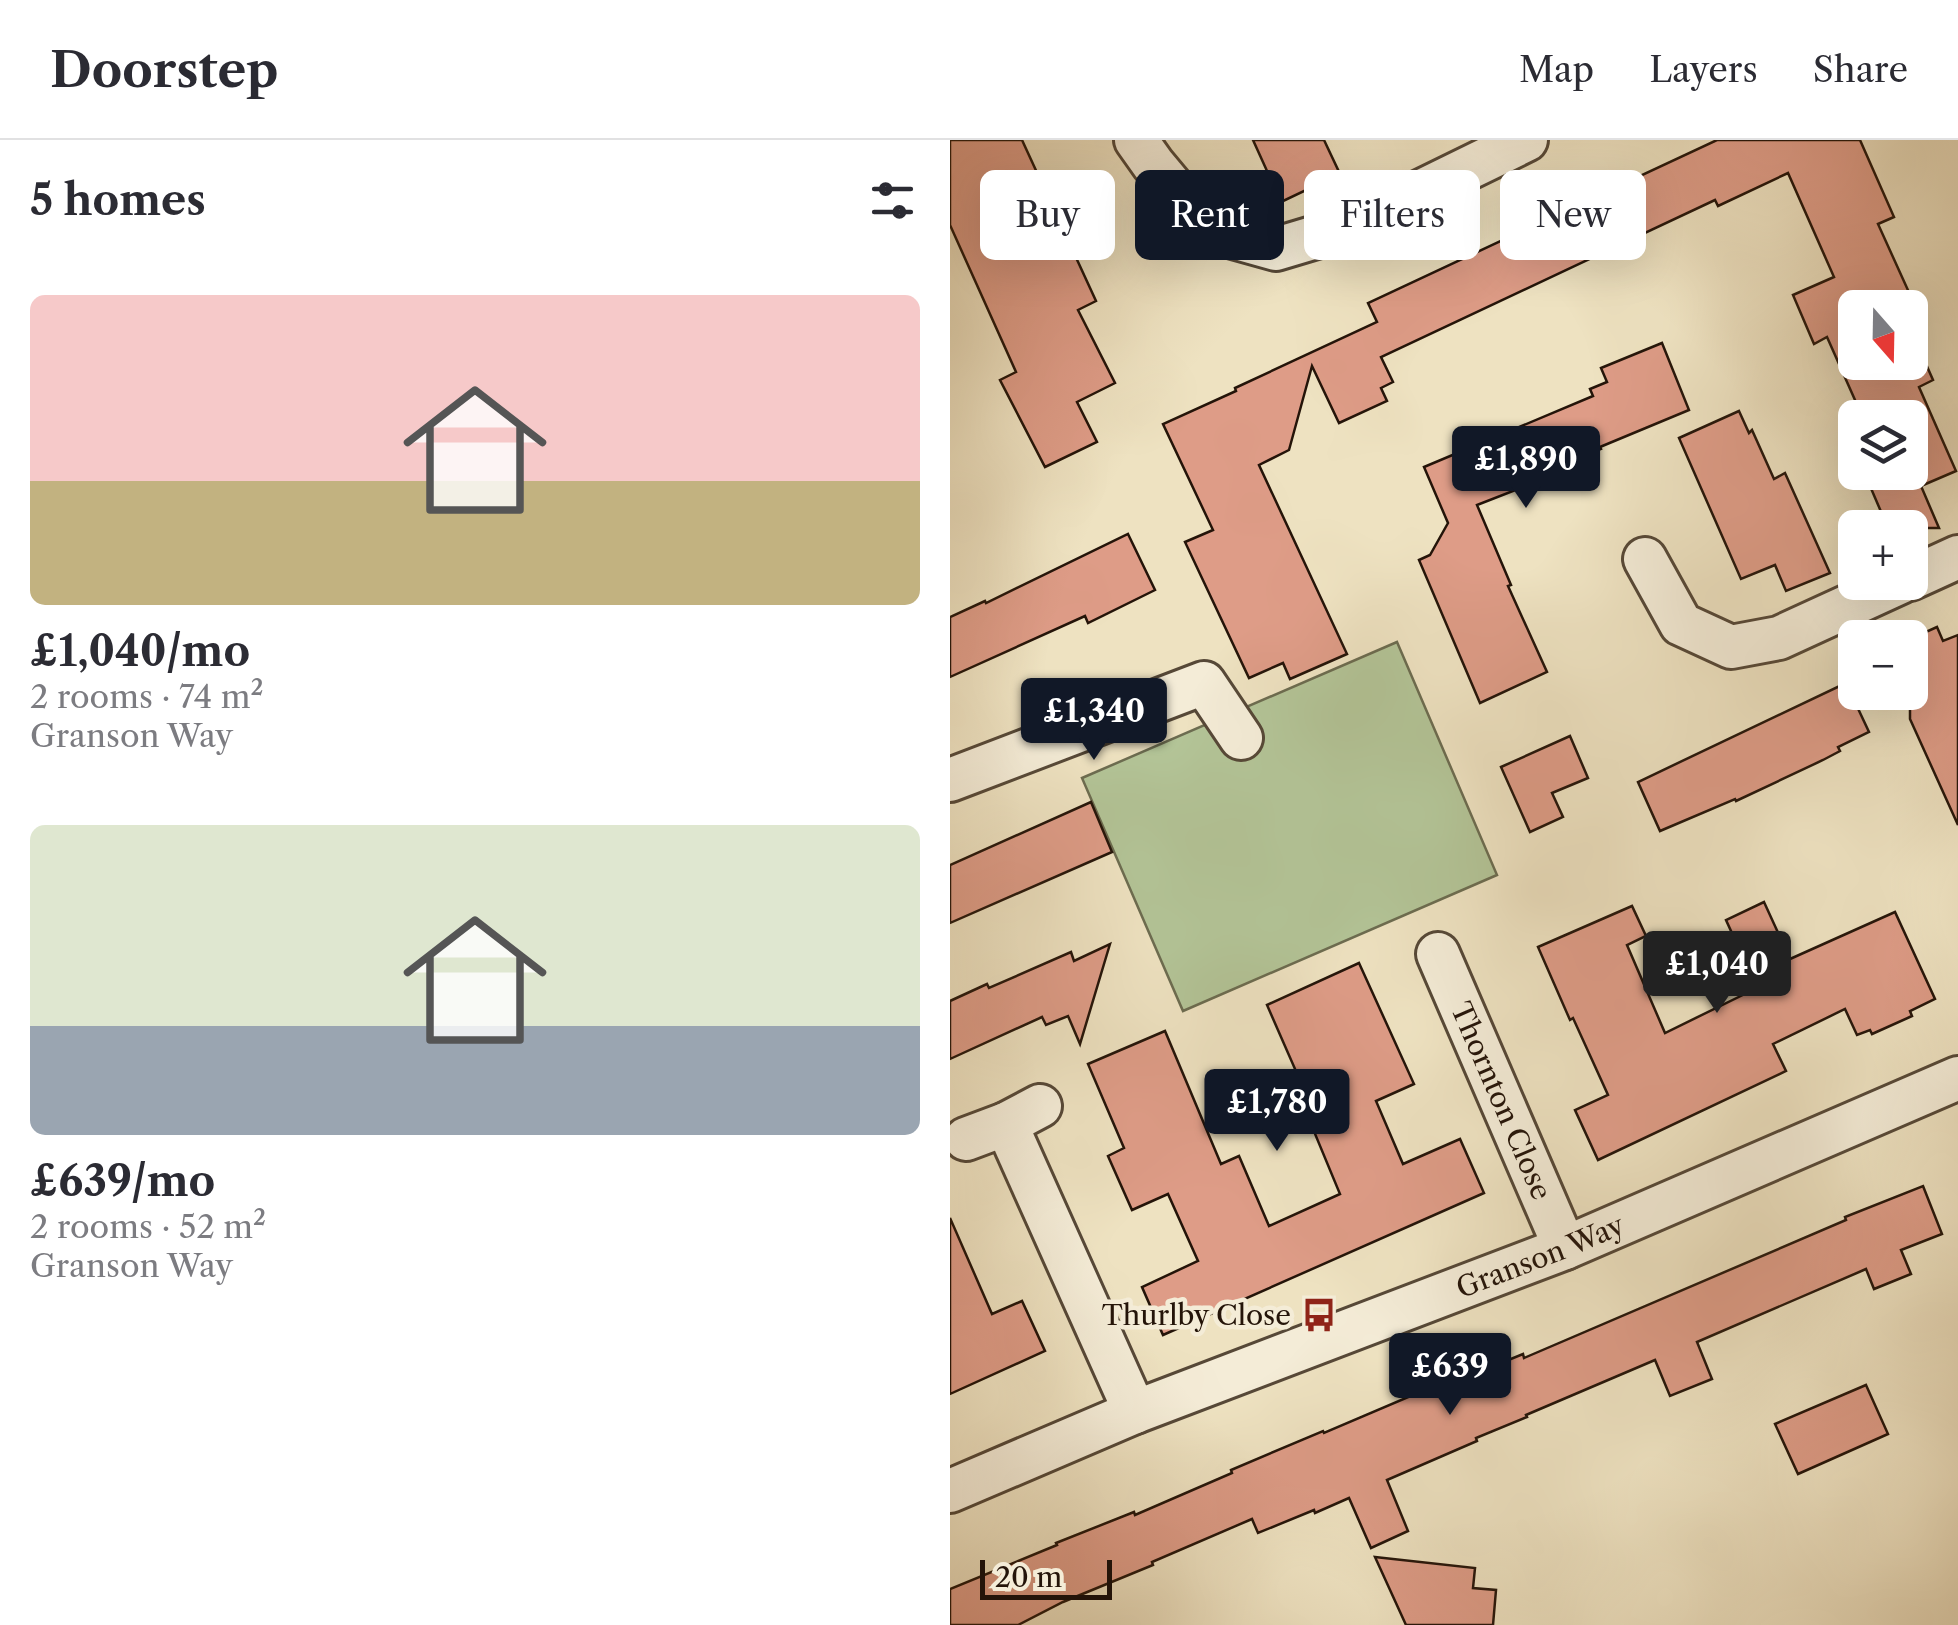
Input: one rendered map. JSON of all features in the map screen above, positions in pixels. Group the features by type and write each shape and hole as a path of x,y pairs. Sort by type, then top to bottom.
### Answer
{"street":[{"path":"1136,140 1208,230 1276,249 1346,228 1526,140"},
{"path":"1928,570 1958,557"},
{"path":"1645,559 1681,624 1731,647 1778,638 1861,600"},
{"path":"950,780 1204,683 1241,738"},
{"name":"Thornton Close","path":"1438,954 1565,1248"},
{"name":"Granson Way","path":"950,1491 1135,1412 1565,1248 1958,1078"},
{"path":"966,1139 1023,1115 1135,1412"}],"green space":[{"path":"1397,642 1497,875 1183,1011 1082,778"}],"building":[{"path":"950,140 1022,140 1036,170 980,170 980,260 1077,260 1096,301 1078,310 1115,383 1077,402 1097,442 1045,467 1000,380 1016,372 950,225"},
{"path":"1253,140 1324,140 1338,170 1304,170 1304,191 1284,201 1284,170 1267,170"},
{"path":"1717,140 1860,140 1894,217 1878,224 1908,290 1838,290 1838,362 1827,337 1814,344 1793,295 1834,277 1788,173 1718,206 1715,200 1646,232 1646,173"},
{"path":"1500,241 1500,260 1587,260 1381,357 1393,382 1381,388 1387,401 1339,423 1312,366 1289,450 1259,465 1347,654 1290,679 1283,663 1249,678 1185,542 1213,530 1163,424 1377,322 1368,303 1460,260 1480,260 1480,251"},
{"path":"1662,343 1689,410 1534,478 1536,482 1477,505 1547,672 1480,703 1419,560 1430,555 1448,523 1424,467 1593,396 1590,389 1607,382 1601,368"},
{"path":"1928,369 1933,380 1919,387 1925,400 1855,400 1846,380 1928,380"},
{"path":"1928,407 1956,471 1928,483"},
{"path":"1739,411 1774,479 1785,473 1830,573 1786,591 1775,565 1741,579 1679,438"},
{"path":"1872,490 1923,490 1939,528 1928,528 1928,510 1880,510"},
{"path":"1128,534 1155,590 1088,623 1085,616 950,677 950,617"},
{"path":"1937,627 1943,641 1958,635 1958,825 1910,719 1910,710 1928,710 1928,631"},
{"path":"1838,687 1838,710 1859,710 1869,732 1838,747 1840,751 1823,760 1660,831 1638,782"},
{"path":"1570,736 1588,778 1552,793 1563,817 1530,832 1501,767"},
{"path":"1091,802 1112,852 950,923 950,865"},
{"path":"1764,902 1790,959 1895,912 1935,999 1910,1011 1912,1016 1872,1034 1870,1030 1857,1035 1845,1009 1773,1044 1786,1071 1598,1160 1575,1110 1608,1095 1538,947 1632,906 1646,936 1627,945 1665,1033 1757,988 1726,920"},
{"path":"1110,944 1080,1044 1068,1016 1046,1025 1042,1017 950,1059 950,1001 1071,952 1074,961"},
{"path":"1359,963 1414,1084 1376,1101 1403,1164 1460,1139 1484,1193 1163,1335 1142,1287 1198,1261 1168,1194 1132,1210 1108,1156 1124,1148 1088,1064 1165,1031 1221,1164 1239,1156 1269,1226 1340,1194 1313,1129 1320,1126 1267,1005"},
{"path":"1923,1186 1942,1234 1901,1250 1911,1274 1874,1289 1866,1269 1697,1342 1712,1379 1670,1396 1655,1360 1387,1480 1408,1531 1371,1548 1349,1498 1258,1533 1252,1519 1018,1625 950,1625 950,1589 1056,1543 1134,1512 1135,1515 1232,1473 1231,1470 1434,1386 1435,1390 1523,1354 1524,1358"},
{"path":"950,1218 992,1314 1022,1301 1045,1351 950,1394"},
{"path":"1866,1385 1888,1434 1798,1474 1775,1424"},
{"path":"1375,1557 1475,1568 1473,1588 1496,1590 1493,1625 1406,1625"}],"place":[{"name":"Thurlby Close","path":"1319,1315"}]}
